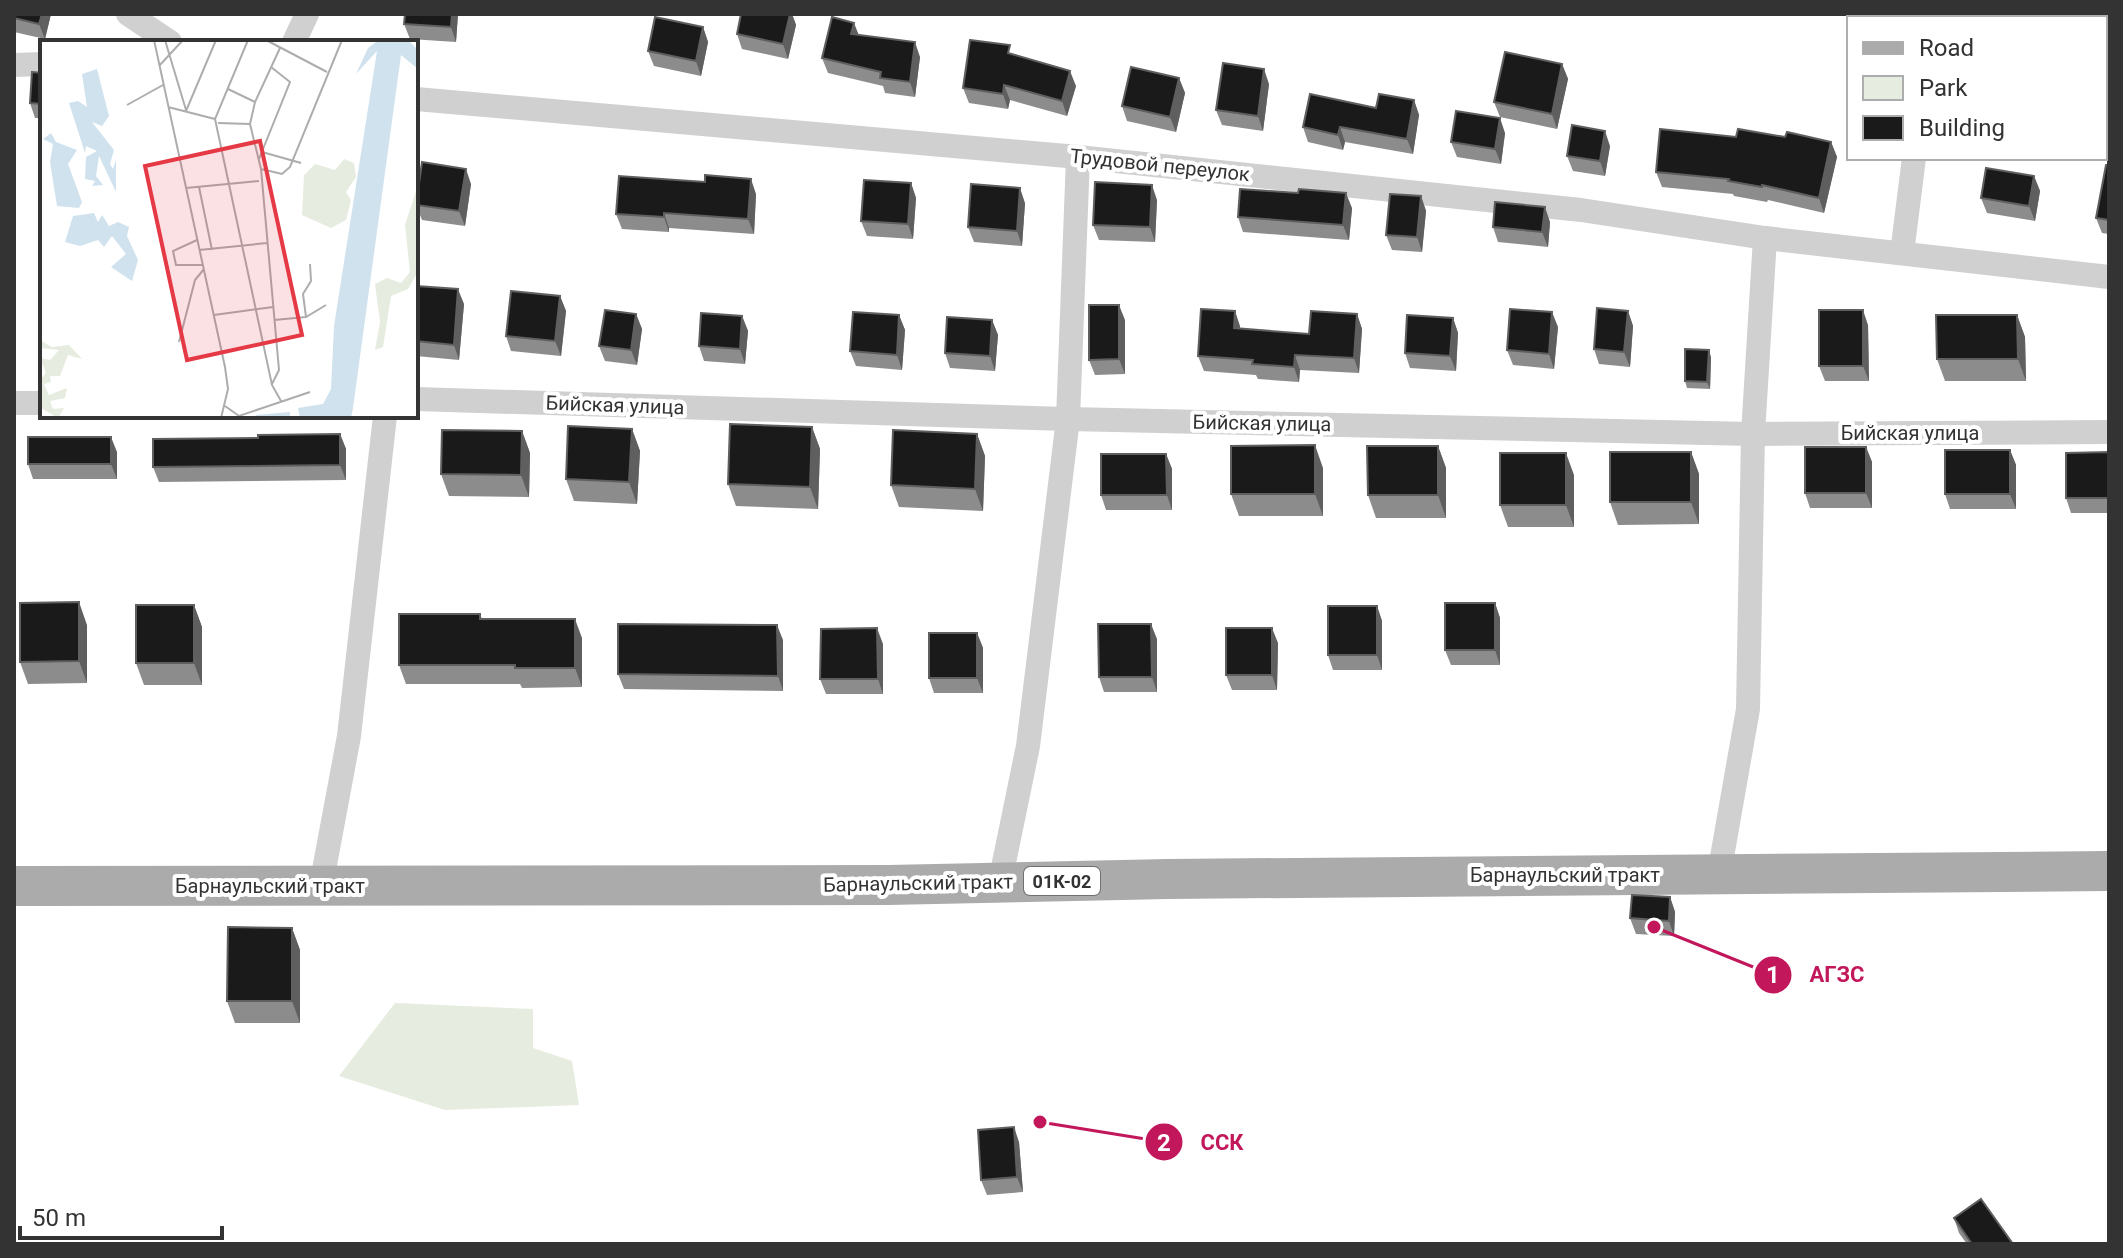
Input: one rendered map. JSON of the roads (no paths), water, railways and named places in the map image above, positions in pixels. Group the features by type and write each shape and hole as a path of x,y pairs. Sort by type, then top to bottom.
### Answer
{"main road":[{"name":"Барнаульский тракт","path":"14,886 888,885 1231,878 2109,871"}],"street":[{"path":"128,14 167,40"},
{"path":"295,40 307,14"},
{"path":"14,65 40,64"},
{"name":"Трудовой переулок","path":"418,99 1078,157 1581,210 1765,238 2109,277"},
{"path":"1000,882 1028,746 1068,419 1078,157"},
{"path":"1902,253 1914,160"},
{"path":"1719,874 1748,709 1753,434 1765,238"},
{"name":"Бийская улица","path":"418,399 1068,419 1753,434 2109,432"},
{"path":"14,403 40,403"},
{"path":"321,886 349,736 385,418"}],"place":[{"name":"АГЗС","path":"1654,927"},
{"name":"ССК","path":"1040,1122"}]}
